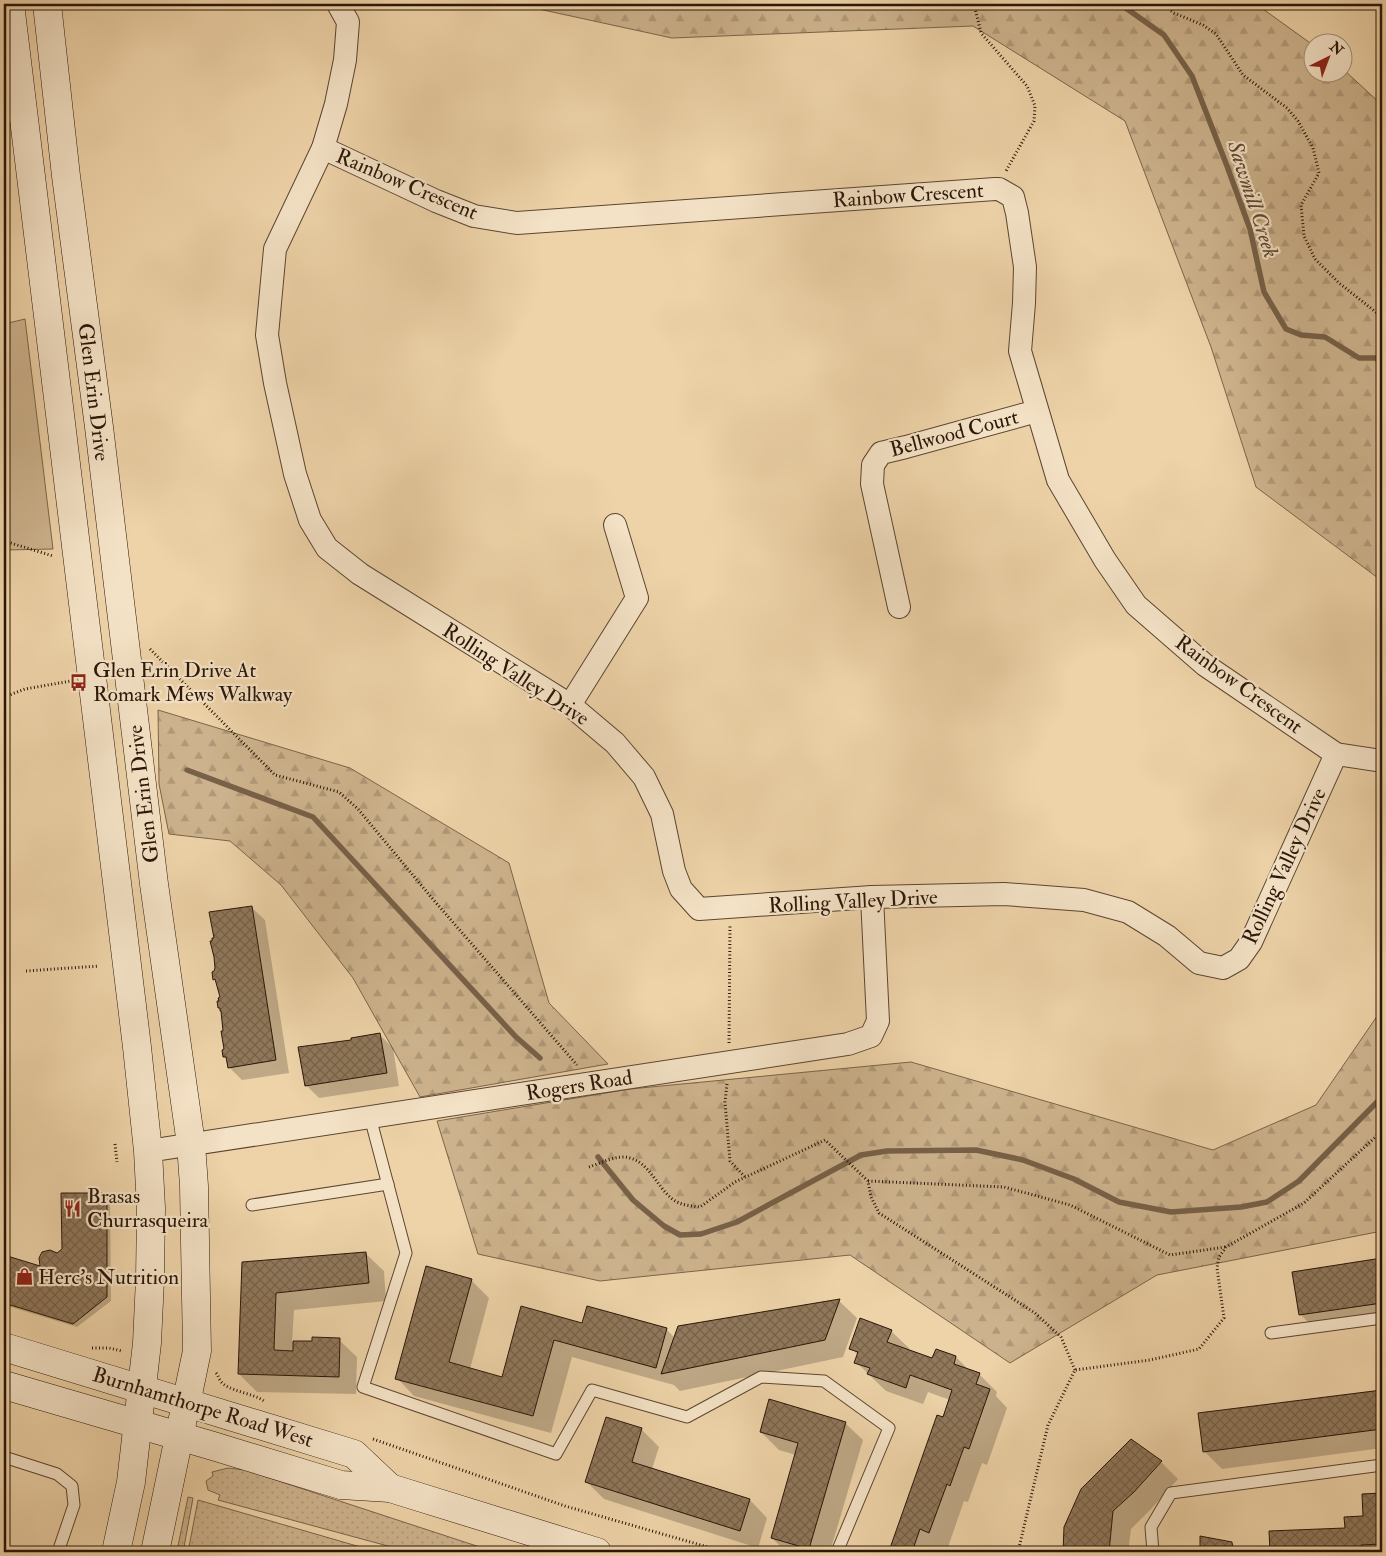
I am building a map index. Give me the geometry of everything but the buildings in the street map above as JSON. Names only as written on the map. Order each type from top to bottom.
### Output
[{"type":"street","name":"Glen Erin Drive","points":[[10,4],[137,1047],[148,1151],[151,1208],[147,1343],[131,1482],[116,1552]]},
{"type":"street","name":"Glen Erin Drive","points":[[47,4],[66,176],[99,427],[154,884],[191,1144],[194,1186],[197,1351],[155,1552]]},
{"type":"street","name":"Rolling Valley Drive","points":[[338,4],[348,22],[345,60],[336,104],[323,148],[274,249],[267,335],[295,474],[310,520],[327,548],[360,574],[570,705],[615,743],[644,777],[662,814],[674,870],[681,889],[699,909],[872,897],[1004,894],[1084,900],[1128,912],[1167,936],[1199,962],[1223,968],[1239,959],[1251,942],[1336,754]]},
{"type":"street","name":"Rainbow Crescent","points":[[323,148],[436,201],[474,216],[517,223],[1000,189],[1013,197],[1017,213],[1025,267],[1020,351],[1036,411],[1058,480],[1105,560],[1136,605],[1205,665],[1336,754],[1382,761]]},
{"type":"street","name":"Bellwood Court","points":[[899,607],[872,484],[873,465],[881,453],[1036,411]]},
{"type":"street","points":[[570,705],[637,598],[616,525]]},
{"type":"street","name":"Rogers Road","points":[[148,1151],[848,1044],[871,1036],[878,1021],[872,897]]},
{"type":"street","name":"Burnhamthorpe Road West","points":[[4,1347],[354,1454],[390,1488]]},
{"type":"street","name":"Burnhamthorpe Road West","points":[[4,1385],[341,1486],[390,1488],[597,1552]]},
{"type":"lane","points":[[370,1116],[406,1253],[363,1387],[556,1454],[592,1390],[687,1417],[761,1377],[824,1381],[889,1428],[838,1552]]},
{"type":"lane","points":[[252,1205],[388,1184]]},
{"type":"lane","points":[[1271,1333],[1382,1318]]},
{"type":"lane","points":[[4,1457],[57,1474],[72,1486],[74,1505],[58,1552]]},
{"type":"lane","points":[[1153,1552],[1151,1527],[1171,1492],[1382,1464]]},
{"type":"path","points":[[1163,4],[1174,13],[1203,25],[1216,34],[1243,75],[1287,108],[1298,121],[1313,148],[1319,173],[1301,205],[1304,236],[1315,258],[1339,283],[1382,317]]},
{"type":"path","points":[[974,5],[981,34],[1027,86],[1035,106],[1034,121],[995,189]]},
{"type":"path","points":[[4,541],[56,557]]},
{"type":"path","points":[[147,646],[275,775],[339,792],[358,809],[431,897],[592,1083]]},
{"type":"path","points":[[4,697],[25,689],[71,681]]},
{"type":"path","points":[[26,971],[99,966]]},
{"type":"path","points":[[868,1181],[1004,1186],[1070,1206],[1170,1255],[1226,1247],[1304,1203],[1382,1131]]},
{"type":"path","points":[[589,1167],[615,1158],[629,1157],[642,1164],[672,1198],[685,1205],[700,1207],[735,1182],[825,1140],[868,1181],[871,1197],[879,1213],[1036,1312],[1061,1337],[1075,1370],[1048,1425],[1018,1552]]},
{"type":"path","points":[[115,1144],[117,1162]]},
{"type":"path","points":[[1075,1370],[1150,1360],[1198,1349],[1224,1318],[1217,1268],[1219,1256],[1226,1247]]},
{"type":"path","points":[[218,1373],[220,1381],[227,1386],[255,1395],[269,1404]]},
{"type":"path","points":[[371,1438],[565,1506],[725,1552]]},
{"type":"green space","points":[[532,4],[1256,4],[1304,39],[1304,82],[1354,82],[1354,79],[1382,105],[1382,581],[1256,487],[1211,347],[1125,121],[973,26],[672,38],[534,8]]},
{"type":"green space","points":[[25,319],[53,549],[4,550],[4,324]]},
{"type":"green space","points":[[158,710],[350,768],[509,863],[549,1003],[608,1064],[420,1097],[353,978],[281,885],[230,841],[169,834],[159,784]]},
{"type":"green space","points":[[1382,1009],[1382,1231],[1157,1275],[1010,1363],[850,1255],[600,1281],[478,1254],[437,1121],[630,1089],[911,1062],[1213,1150],[1316,1105]]},
{"type":"green space","points":[[228,1468],[245,1470],[495,1552],[410,1552],[218,1500],[220,1495],[208,1490],[206,1481],[213,1476],[212,1472]]},
{"type":"green space","points":[[188,1497],[193,1498],[184,1547],[178,1546]]},
{"type":"green space","points":[[198,1500],[357,1546],[380,1552],[188,1552]]},
{"type":"waterway","name":"Sawmill Creek","points":[[1120,4],[1164,35],[1192,76],[1250,229],[1264,292],[1286,329],[1301,335],[1325,337],[1359,358],[1376,358],[1382,364]]},
{"type":"waterway","points":[[187,770],[313,817],[516,1037],[540,1058]]},
{"type":"waterway","points":[[598,1157],[633,1200],[664,1226],[680,1235],[701,1234],[737,1222],[861,1155],[887,1151],[976,1150],[1023,1160],[1074,1179],[1119,1202],[1171,1212],[1241,1207],[1267,1202],[1299,1181],[1382,1097]]},
{"type":"place","name":"Glen Erin Drive At Romark Mews Walkway","points":[[79,682]]},
{"type":"place","name":"Brasas Churrasqueira","points":[[73,1208]]},
{"type":"place","name":"Herc's Nutrition","points":[[24,1277]]}]
